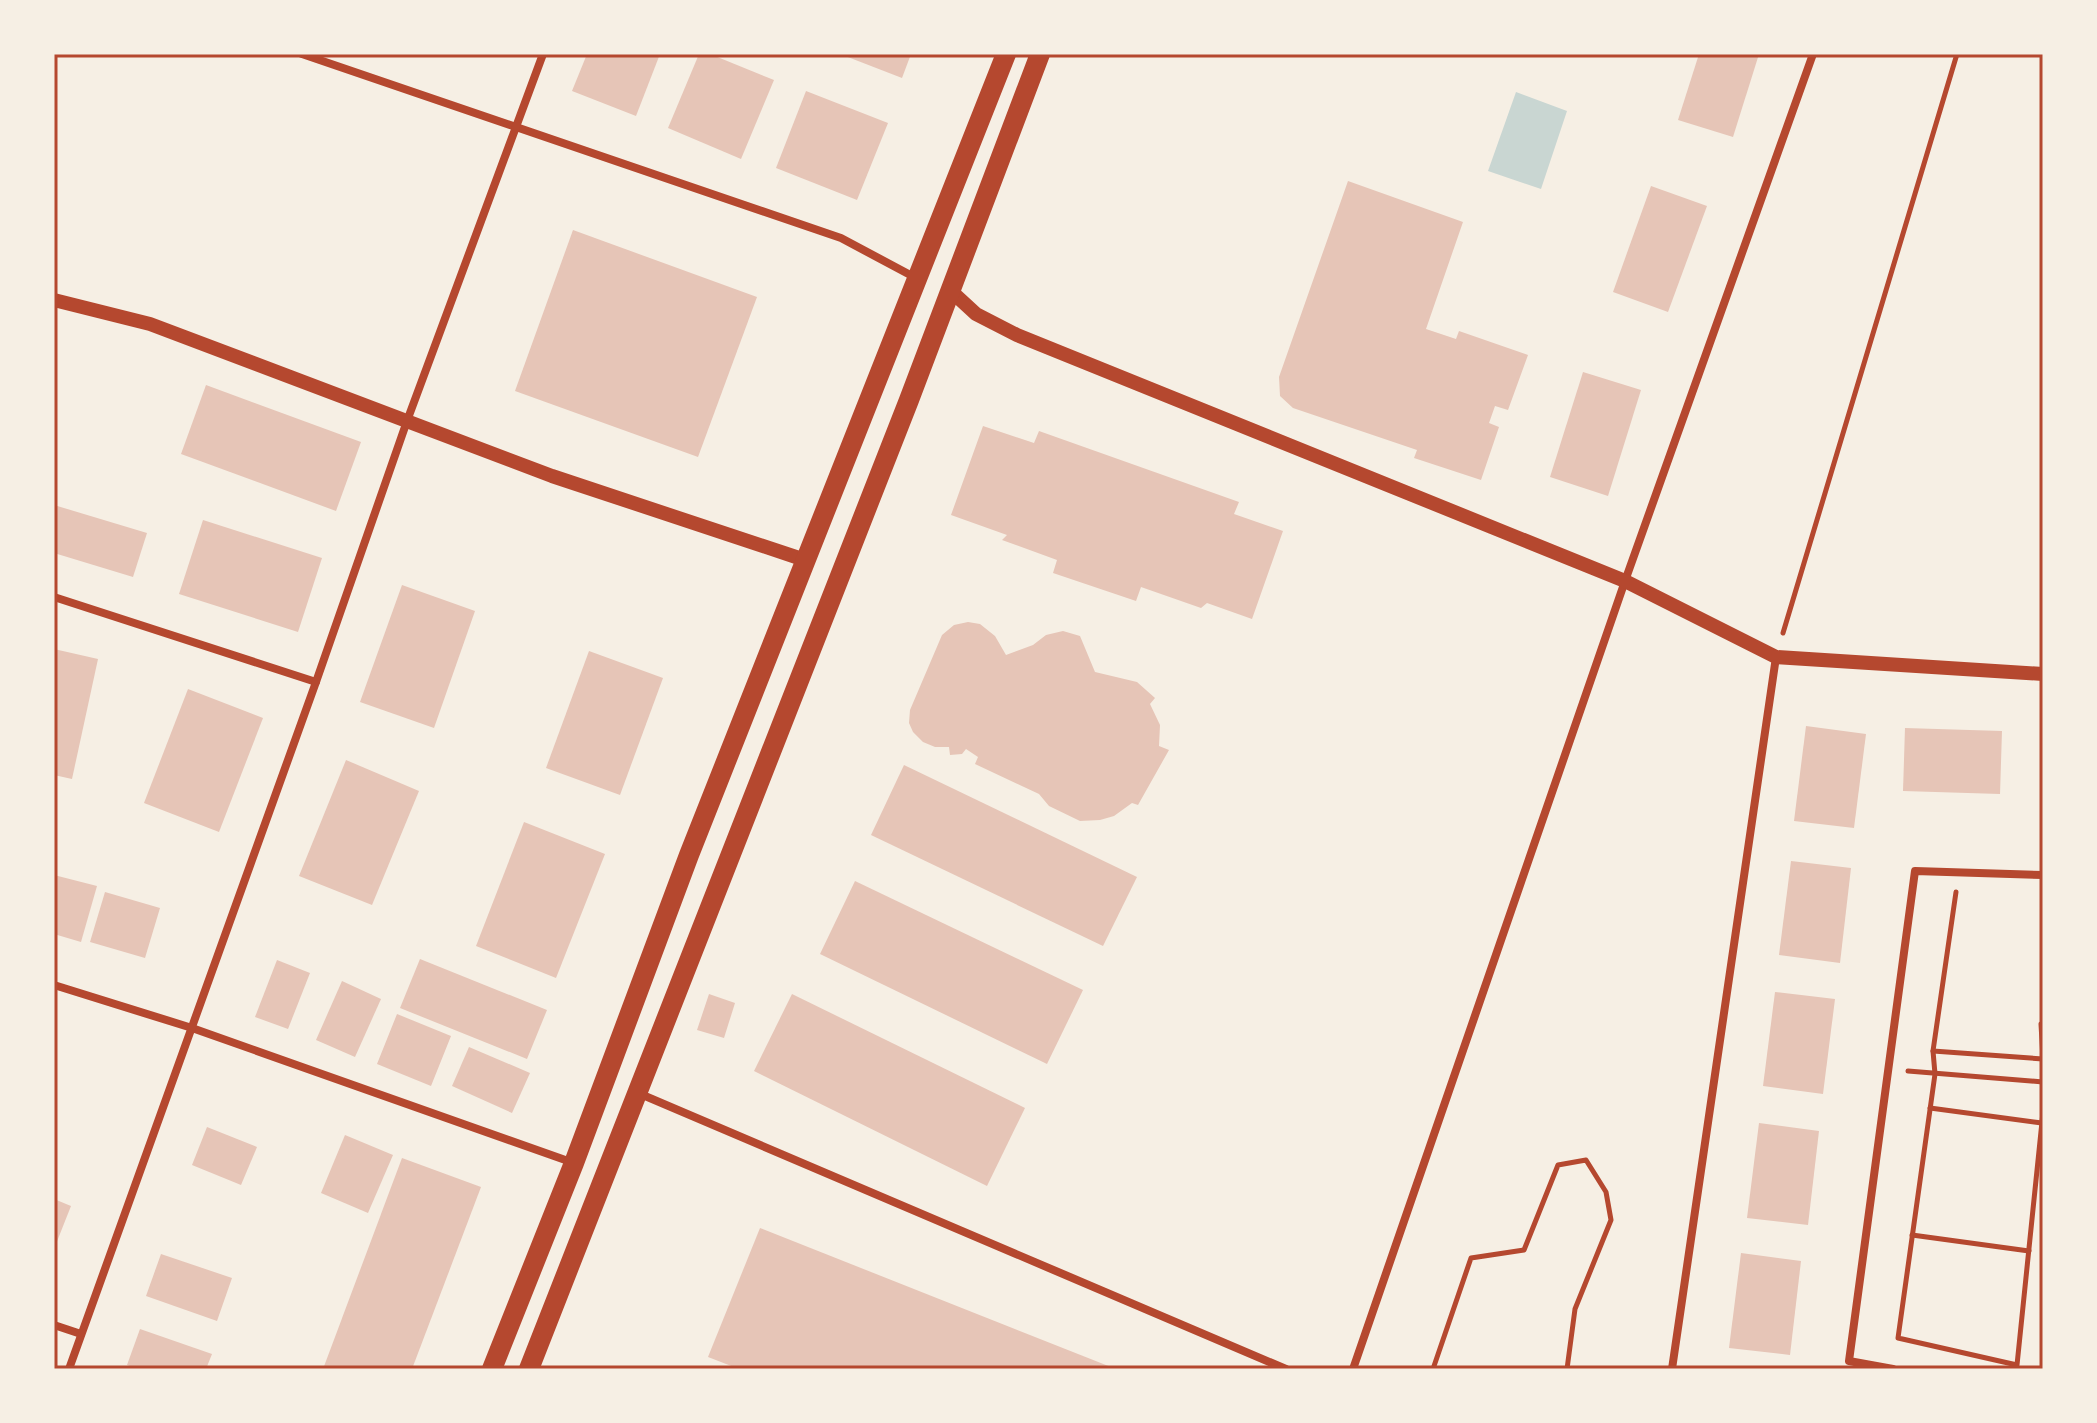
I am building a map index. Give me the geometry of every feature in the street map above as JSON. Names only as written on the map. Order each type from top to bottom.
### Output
[{"type":"main road","points":[[492,1369],[574,1163],[689,855],[1006,54]]},
{"type":"main road","points":[[529,1369],[951,291],[1040,54]]},
{"type":"main road","points":[[917,278],[951,291]]},
{"type":"main road","points":[[605,1078],[638,1092]]},
{"type":"street","points":[[302,54],[841,238],[917,278]]},
{"type":"street","points":[[69,1369],[407,421],[543,54]]},
{"type":"street","points":[[1353,1369],[1625,581],[1813,54]]},
{"type":"street","points":[[951,291],[976,314],[1017,335],[1625,581],[1776,657],[2043,674]]},
{"type":"street","points":[[54,300],[150,324],[552,476],[805,560]]},
{"type":"street","points":[[54,597],[316,682]]},
{"type":"street","points":[[1672,1369],[1776,657]]},
{"type":"street","points":[[1893,1369],[1849,1361],[1915,871],[2043,875]]},
{"type":"street","points":[[54,985],[192,1028],[574,1163]]},
{"type":"street","points":[[638,1092],[1286,1369]]},
{"type":"street","points":[[54,1325],[81,1334]]},
{"type":"path","points":[[1776,657],[1957,54]]},
{"type":"path","points":[[1959,872],[1933,1051],[1935,1074],[1898,1338],[2017,1365],[2043,1112]]},
{"type":"path","points":[[1933,1051],[2043,1060],[2041,1024]]},
{"type":"path","points":[[1935,1074],[2043,1082]]},
{"type":"path","points":[[1930,1108],[2042,1123]]},
{"type":"path","points":[[1433,1369],[1471,1258],[1524,1250],[1558,1165],[1586,1160],[1606,1192],[1611,1220],[1575,1309],[1567,1369]]},
{"type":"path","points":[[2035,1188],[2043,1189]]},
{"type":"path","points":[[1912,1235],[2029,1251]]},
{"type":"shaded area","points":[[1516,92],[1567,111],[1541,189],[1488,171]]},
{"type":"building","points":[[587,54],[660,54],[636,116],[572,91]]},
{"type":"building","points":[[699,54],[710,54],[774,80],[741,159],[668,128]]},
{"type":"building","points":[[840,54],[911,54],[902,78]]},
{"type":"building","points":[[1699,54],[1759,54],[1733,137],[1678,120]]},
{"type":"building","points":[[806,91],[888,123],[857,200],[776,168]]},
{"type":"building","points":[[1348,181],[1463,222],[1426,329],[1456,339],[1459,331],[1528,355],[1508,410],[1495,406],[1489,423],[1499,427],[1481,480],[1414,458],[1417,450],[1293,408],[1280,396],[1279,377]]},
{"type":"building","points":[[1651,186],[1707,206],[1668,312],[1613,292]]},
{"type":"building","points":[[573,230],[757,297],[698,457],[515,391]]},
{"type":"building","points":[[1583,372],[1641,390],[1608,496],[1550,477]]},
{"type":"building","points":[[206,385],[361,442],[336,511],[181,454]]},
{"type":"building","points":[[983,426],[1034,443],[1039,431],[1239,502],[1234,514],[1283,531],[1252,619],[1207,603],[1201,608],[1141,587],[1136,601],[1053,573],[1057,560],[1002,540],[1007,535],[951,515]]},
{"type":"building","points":[[54,505],[147,533],[133,577],[54,553]]},
{"type":"building","points":[[203,520],[322,558],[298,632],[179,594]]},
{"type":"building","points":[[402,585],[475,611],[434,728],[360,702]]},
{"type":"building","points":[[968,622],[980,624],[995,636],[1006,655],[1033,645],[1046,635],[1063,631],[1080,636],[1095,672],[1137,682],[1155,698],[1150,704],[1160,725],[1159,746],[1169,750],[1138,805],[1132,803],[1114,816],[1100,820],[1080,821],[1049,806],[1039,794],[975,764],[978,757],[966,749],[962,754],[950,755],[949,747],[935,747],[923,742],[913,732],[909,723],[910,710],[942,635],[954,625]]},
{"type":"building","points":[[54,649],[98,659],[72,779],[54,775]]},
{"type":"building","points":[[589,651],[663,678],[620,795],[546,768]]},
{"type":"building","points":[[188,689],[263,718],[219,832],[144,803]]},
{"type":"building","points":[[1806,726],[1866,734],[1854,828],[1794,821]]},
{"type":"building","points":[[1905,728],[2002,731],[2000,794],[1903,791]]},
{"type":"building","points":[[346,760],[419,791],[372,905],[299,876]]},
{"type":"building","points":[[904,765],[1137,877],[1103,946],[871,835]]},
{"type":"building","points":[[524,822],[605,854],[556,978],[476,946]]},
{"type":"building","points":[[1791,861],[1851,868],[1840,963],[1779,955]]},
{"type":"building","points":[[54,875],[97,886],[81,942],[54,934]]},
{"type":"building","points":[[855,881],[1083,990],[1047,1064],[820,954]]},
{"type":"building","points":[[105,892],[160,908],[145,958],[90,942]]},
{"type":"building","points":[[420,959],[547,1010],[527,1059],[400,1008]]},
{"type":"building","points":[[277,960],[310,973],[288,1029],[255,1017]]},
{"type":"building","points":[[342,981],[381,999],[355,1057],[316,1040]]},
{"type":"building","points":[[1775,992],[1835,999],[1823,1094],[1763,1086]]},
{"type":"building","points":[[709,994],[735,1003],[724,1038],[697,1030]]},
{"type":"building","points":[[792,994],[1025,1108],[987,1186],[754,1071]]},
{"type":"building","points":[[397,1014],[451,1036],[431,1086],[377,1064]]},
{"type":"building","points":[[469,1047],[530,1073],[512,1113],[452,1086]]},
{"type":"building","points":[[1759,1123],[1819,1131],[1808,1225],[1747,1218]]},
{"type":"building","points":[[207,1127],[257,1147],[241,1185],[192,1165]]},
{"type":"building","points":[[345,1135],[393,1155],[368,1213],[321,1193]]},
{"type":"building","points":[[402,1158],[481,1187],[412,1369],[323,1369]]},
{"type":"building","points":[[54,1199],[71,1206],[54,1249]]},
{"type":"building","points":[[760,1228],[1116,1369],[739,1369],[708,1357]]},
{"type":"building","points":[[1741,1253],[1801,1261],[1790,1355],[1729,1348]]},
{"type":"building","points":[[161,1254],[232,1278],[217,1321],[146,1296]]},
{"type":"building","points":[[140,1329],[212,1354],[206,1369],[138,1369],[127,1365]]}]
